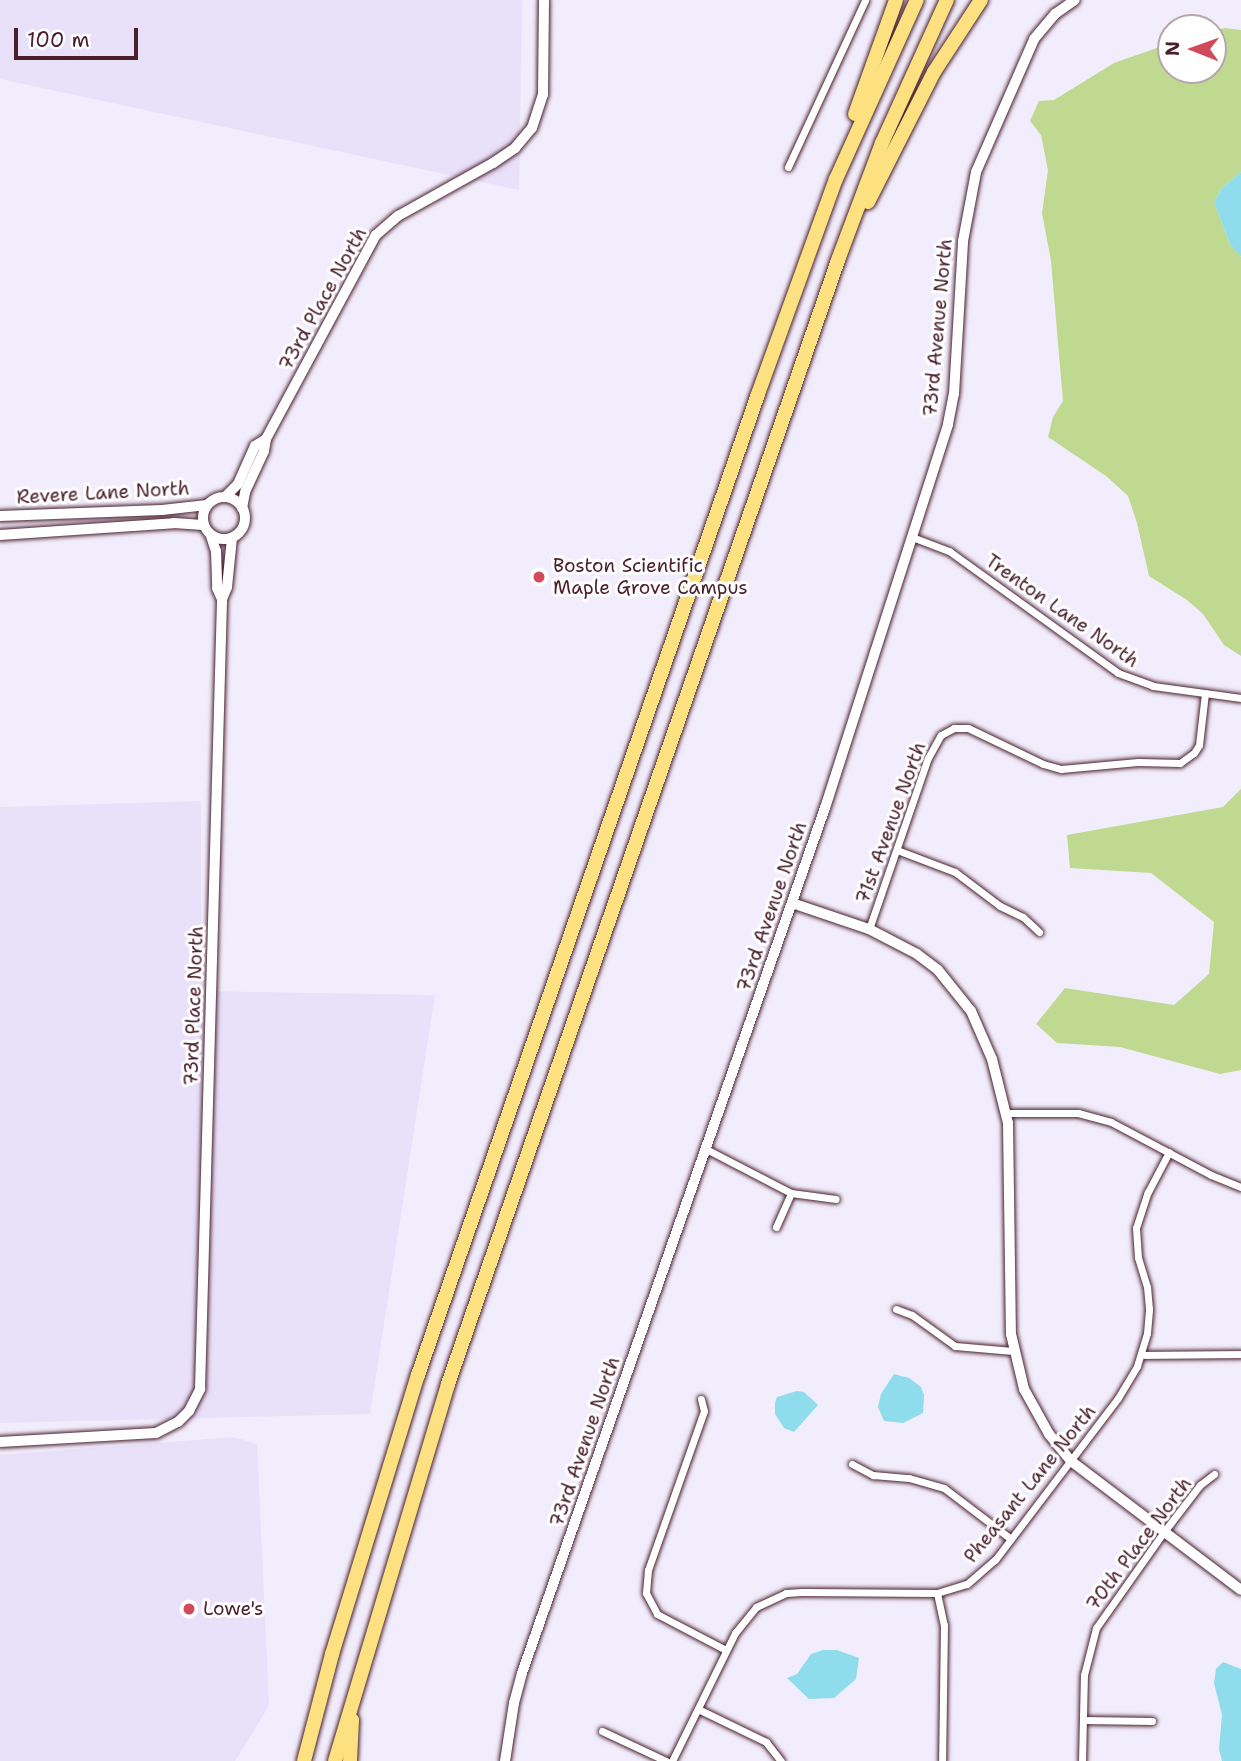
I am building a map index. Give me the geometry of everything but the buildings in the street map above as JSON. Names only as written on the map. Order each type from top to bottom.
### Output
[{"type":"highway","points":[[295,1761],[332,1654],[418,1375],[896,0]]},
{"type":"highway","points":[[816,229],[858,126],[917,0]]},
{"type":"highway","points":[[334,1761],[448,1384],[823,303],[882,143],[947,0]]},
{"type":"highway","points":[[823,303],[895,145],[951,41],[981,0]]},
{"type":"highway","points":[[304,1761],[332,1654]]},
{"type":"highway","points":[[350,1761],[352,1702]]},
{"type":"street","name":"73rd Place North","points":[[242,508],[245,492],[264,451],[266,439],[376,235],[398,216],[504,156],[531,128],[543,95],[544,0]]},
{"type":"street","points":[[788,167],[865,0]]},
{"type":"street","name":"73rd Avenue North","points":[[505,1761],[514,1703],[522,1673],[792,903],[952,408],[963,241],[968,205],[989,137],[1025,55],[1044,25],[1075,0]]},
{"type":"street","name":"73rd Place North","points":[[225,497],[238,484],[256,446],[266,439]]},
{"type":"street","points":[[225,497],[242,508],[244,522],[232,538],[225,540],[212,536],[203,525],[207,505],[225,497]]},
{"type":"street","name":"Revere Lane North","points":[[0,516],[162,510],[207,505]]},
{"type":"street","name":"Revere Lane North","points":[[0,535],[174,523],[203,525]]},
{"type":"street","name":"73rd Place North","points":[[212,536],[216,551],[217,588],[222,599]]},
{"type":"street","name":"Trenton Lane North","points":[[912,537],[949,551],[1118,673],[1153,686],[1241,698]]},
{"type":"street","name":"73rd Place North","points":[[0,1442],[156,1433],[178,1422],[189,1410],[200,1389],[222,599],[227,587],[228,556],[232,538]]},
{"type":"street","name":"71st Avenue North","points":[[869,929],[928,758],[937,741],[948,731],[968,728],[1042,764],[1061,769],[1138,762],[1180,763],[1194,753],[1199,745],[1205,693]]},
{"type":"street","points":[[897,850],[956,872],[1000,906],[1023,917],[1038,932]]},
{"type":"street","points":[[792,903],[869,929],[917,954],[955,990],[983,1035],[1006,1112],[1011,1161],[1010,1306],[1013,1351],[1024,1389],[1036,1414],[1071,1461],[1241,1590]]},
{"type":"street","points":[[1006,1112],[1059,1112],[1096,1117],[1121,1126],[1241,1187]]},
{"type":"street","points":[[706,1149],[790,1193],[836,1199]]},
{"type":"street","name":"Pheasant Lane North","points":[[672,1761],[726,1650],[744,1619],[756,1607],[786,1593],[937,1593],[967,1584],[983,1573],[1011,1539],[1125,1389],[1141,1355],[1149,1309],[1147,1287],[1138,1257],[1136,1228],[1147,1192],[1169,1152]]},
{"type":"street","points":[[776,1227],[790,1193]]},
{"type":"street","points":[[896,1310],[912,1315],[955,1346],[1013,1351]]},
{"type":"street","points":[[1141,1355],[1241,1354]]},
{"type":"street","points":[[701,1399],[704,1411],[648,1570],[646,1593],[657,1614],[726,1650]]},
{"type":"street","points":[[852,1464],[873,1475],[909,1478],[944,1488],[1011,1539]]},
{"type":"street","name":"70th Place North","points":[[1082,1761],[1085,1665],[1096,1628],[1163,1533],[1200,1485],[1214,1474]]},
{"type":"street","points":[[937,1593],[944,1625],[942,1761]]},
{"type":"street","points":[[698,1709],[766,1742],[781,1761]]},
{"type":"street","points":[[1083,1720],[1152,1721]]},
{"type":"street","points":[[602,1731],[666,1761]]},
{"type":"shaded area","points":[[0,0],[522,0],[519,190],[0,79]]},
{"type":"shaded area","points":[[201,801],[201,991],[435,995],[370,1414],[0,1423],[0,807]]},
{"type":"shaded area","points":[[234,1437],[257,1444],[269,1706],[235,1761],[0,1761],[0,1455]]},
{"type":"green space","points":[[1227,28],[1241,30],[1241,172],[1222,188],[1214,202],[1230,244],[1241,257],[1241,656],[1224,645],[1203,614],[1187,600],[1149,576],[1128,496],[1106,476],[1048,437],[1053,417],[1063,401],[1051,261],[1042,213],[1048,170],[1041,135],[1030,121],[1039,101],[1054,100],[1114,63],[1157,48],[1157,84],[1227,84]]},
{"type":"green space","points":[[1241,789],[1241,1070],[1220,1074],[1120,1047],[1057,1043],[1036,1024],[1065,988],[1174,1005],[1209,974],[1214,922],[1151,873],[1070,868],[1067,835],[1223,807]]},
{"type":"water","points":[[1241,172],[1241,257],[1230,244],[1214,202],[1222,188]]},
{"type":"water","points":[[894,1374],[909,1378],[921,1387],[924,1395],[923,1413],[903,1423],[884,1421],[878,1407],[881,1394]]},
{"type":"water","points":[[797,1391],[804,1392],[818,1405],[794,1432],[784,1428],[775,1414],[775,1403],[777,1397]]},
{"type":"water","points":[[823,1650],[837,1650],[859,1658],[856,1679],[834,1698],[809,1699],[787,1678],[797,1674],[811,1654]]},
{"type":"water","points":[[1223,1662],[1241,1669],[1241,1761],[1222,1761],[1219,1749],[1222,1715],[1214,1683],[1216,1669]]},
{"type":"place","name":"Boston Scientific Maple Grove Campus","points":[[539,577]]},
{"type":"place","name":"Lowe's","points":[[189,1609]]}]
